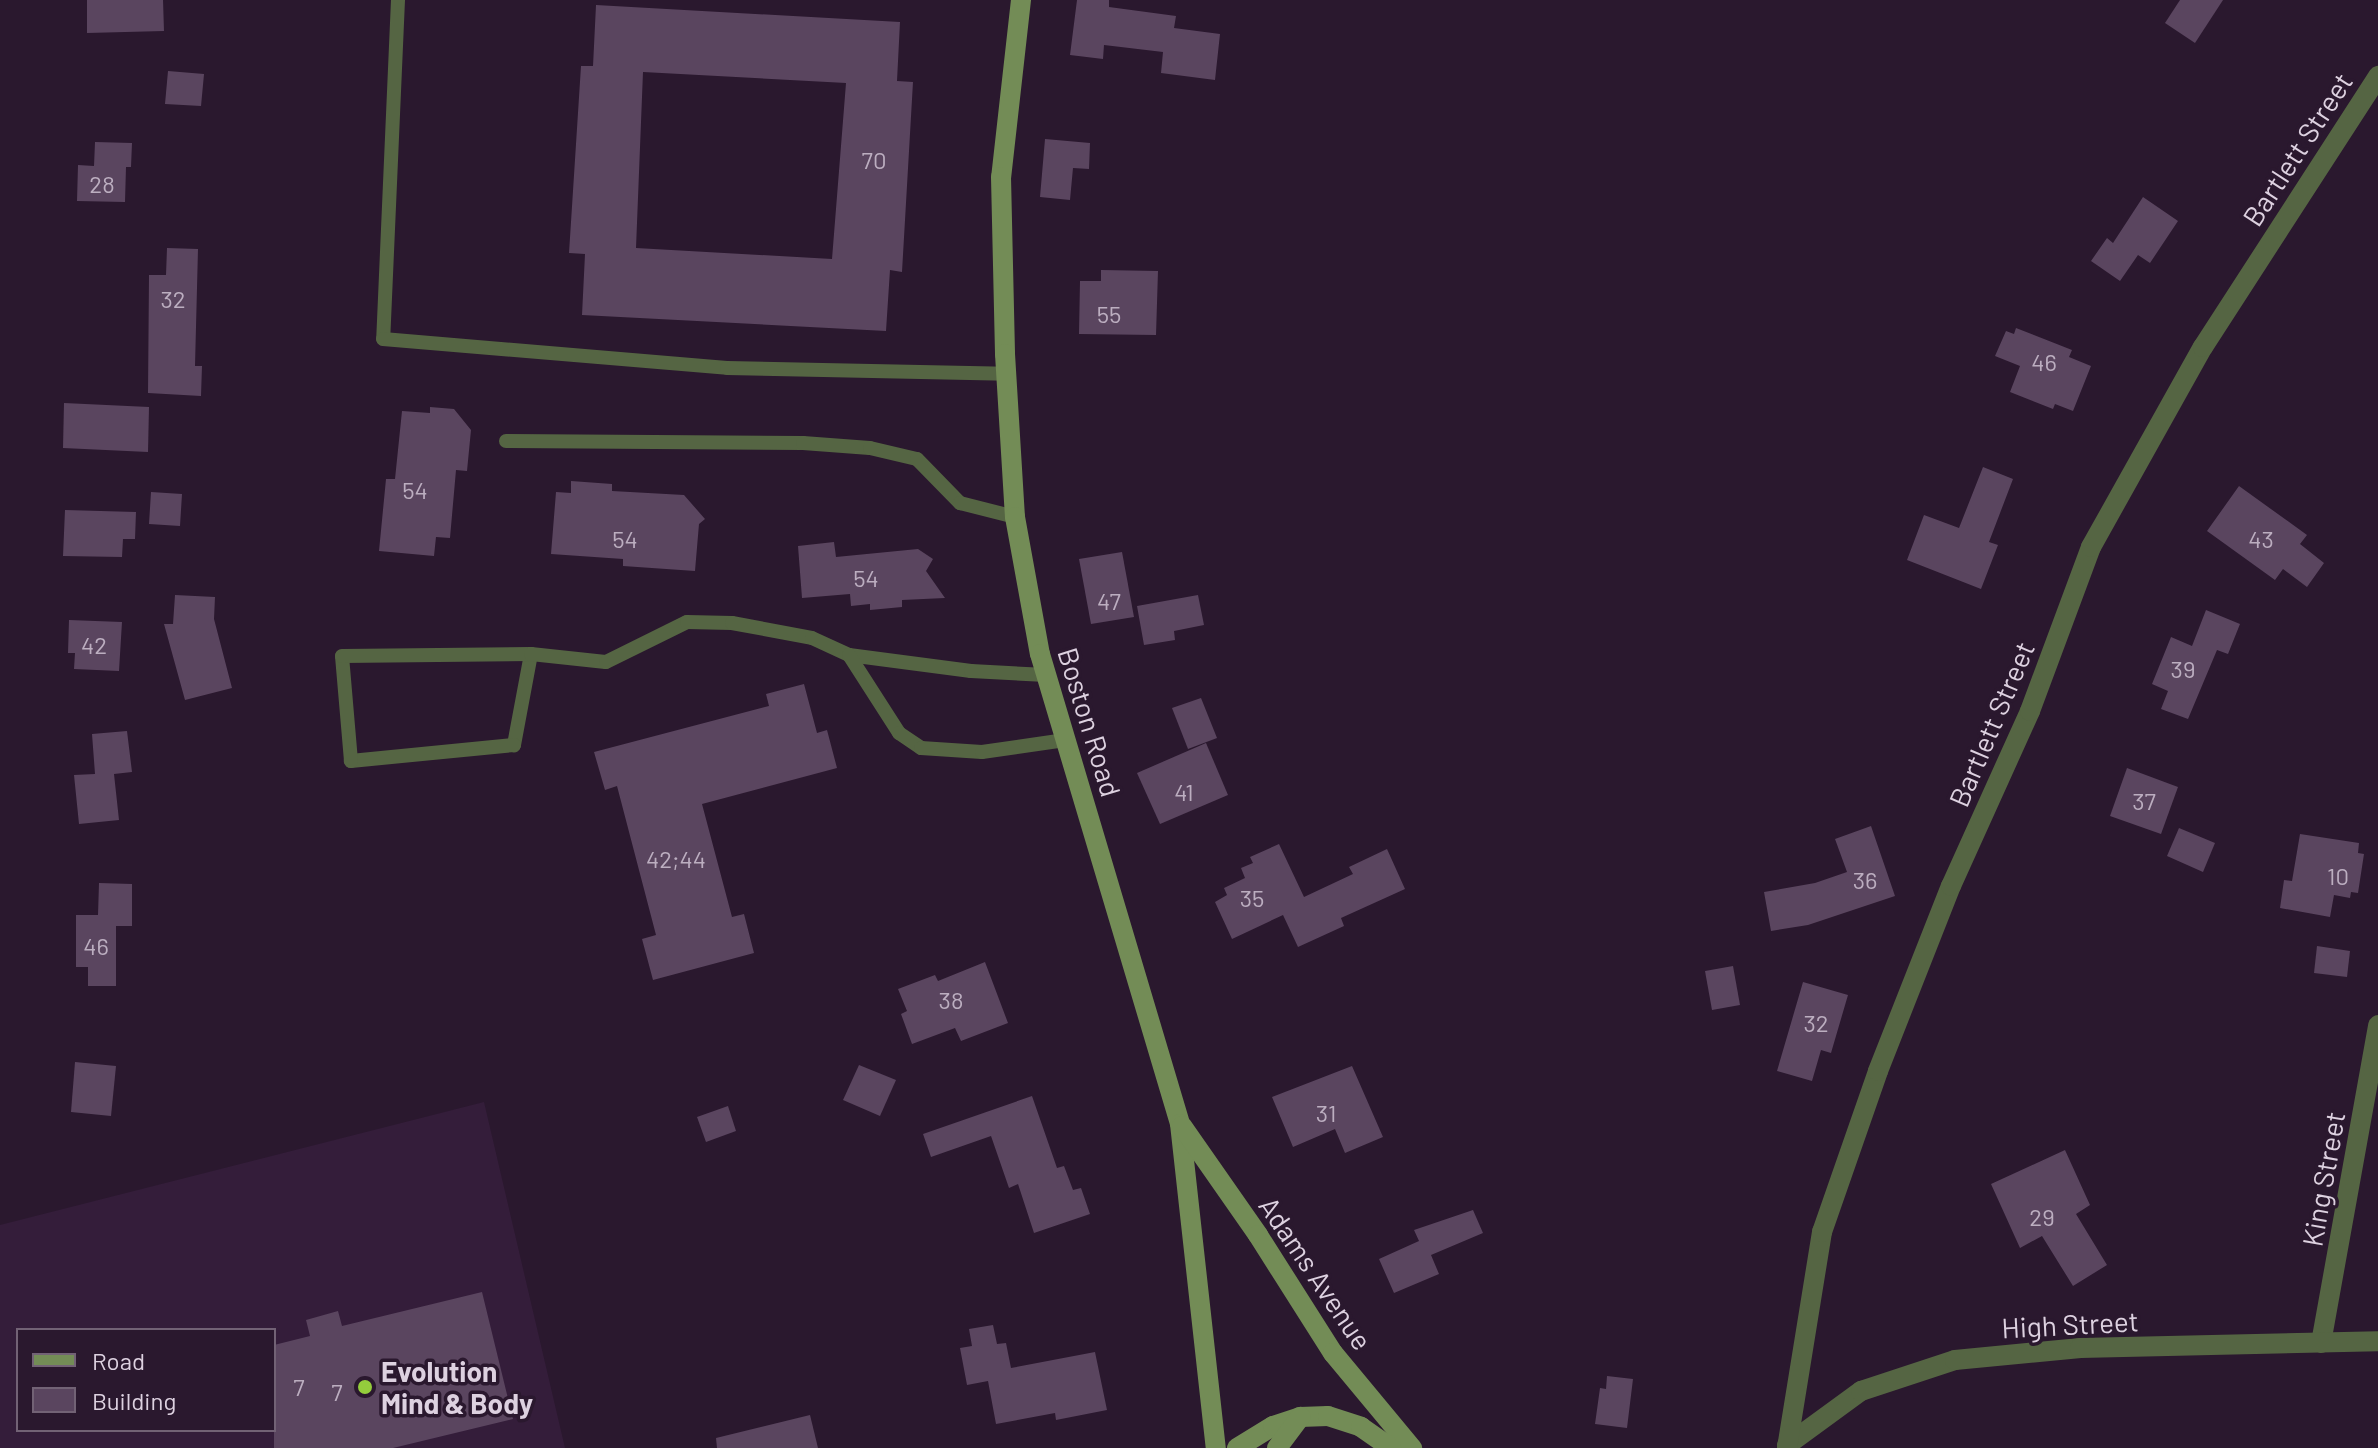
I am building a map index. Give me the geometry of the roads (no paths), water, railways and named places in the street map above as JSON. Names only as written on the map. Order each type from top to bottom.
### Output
[{"type":"main road","name":"Boston Road","points":[[1021,0],[1001,177],[1006,374],[1015,517],[1046,675],[1180,1124],[1216,1448]]},
{"type":"main road","name":"Adams Avenue","points":[[1180,1124],[1258,1235],[1333,1353],[1412,1448]]},
{"type":"main road","points":[[1237,1448],[1273,1426],[1300,1417],[1328,1416],[1361,1427],[1391,1448]]},
{"type":"main road","points":[[1277,1448],[1300,1417]]},
{"type":"street","name":"Bartlett Street","points":[[1787,1446],[1822,1232],[1923,957],[2030,711],[2091,547],[2203,347],[2378,76]]},
{"type":"street","name":"King Street","points":[[2321,1343],[2378,1025]]},
{"type":"street","name":"High Street","points":[[1787,1446],[1861,1391],[1955,1360],[2080,1348],[2378,1341]]},
{"type":"lane","points":[[398,0],[383,339],[727,368],[1006,374]]},
{"type":"lane","points":[[506,441],[803,443],[870,448],[917,459],[960,503],[1015,517]]},
{"type":"lane","points":[[531,654],[514,745],[351,761],[342,656],[531,654],[606,662],[687,622],[778,628],[812,638],[849,655],[971,671],[1046,675]]},
{"type":"lane","points":[[849,655],[899,733],[921,748],[982,752],[1065,740]]},
{"type":"place","name":"Evolution Mind & Body","points":[[365,1387]]}]
